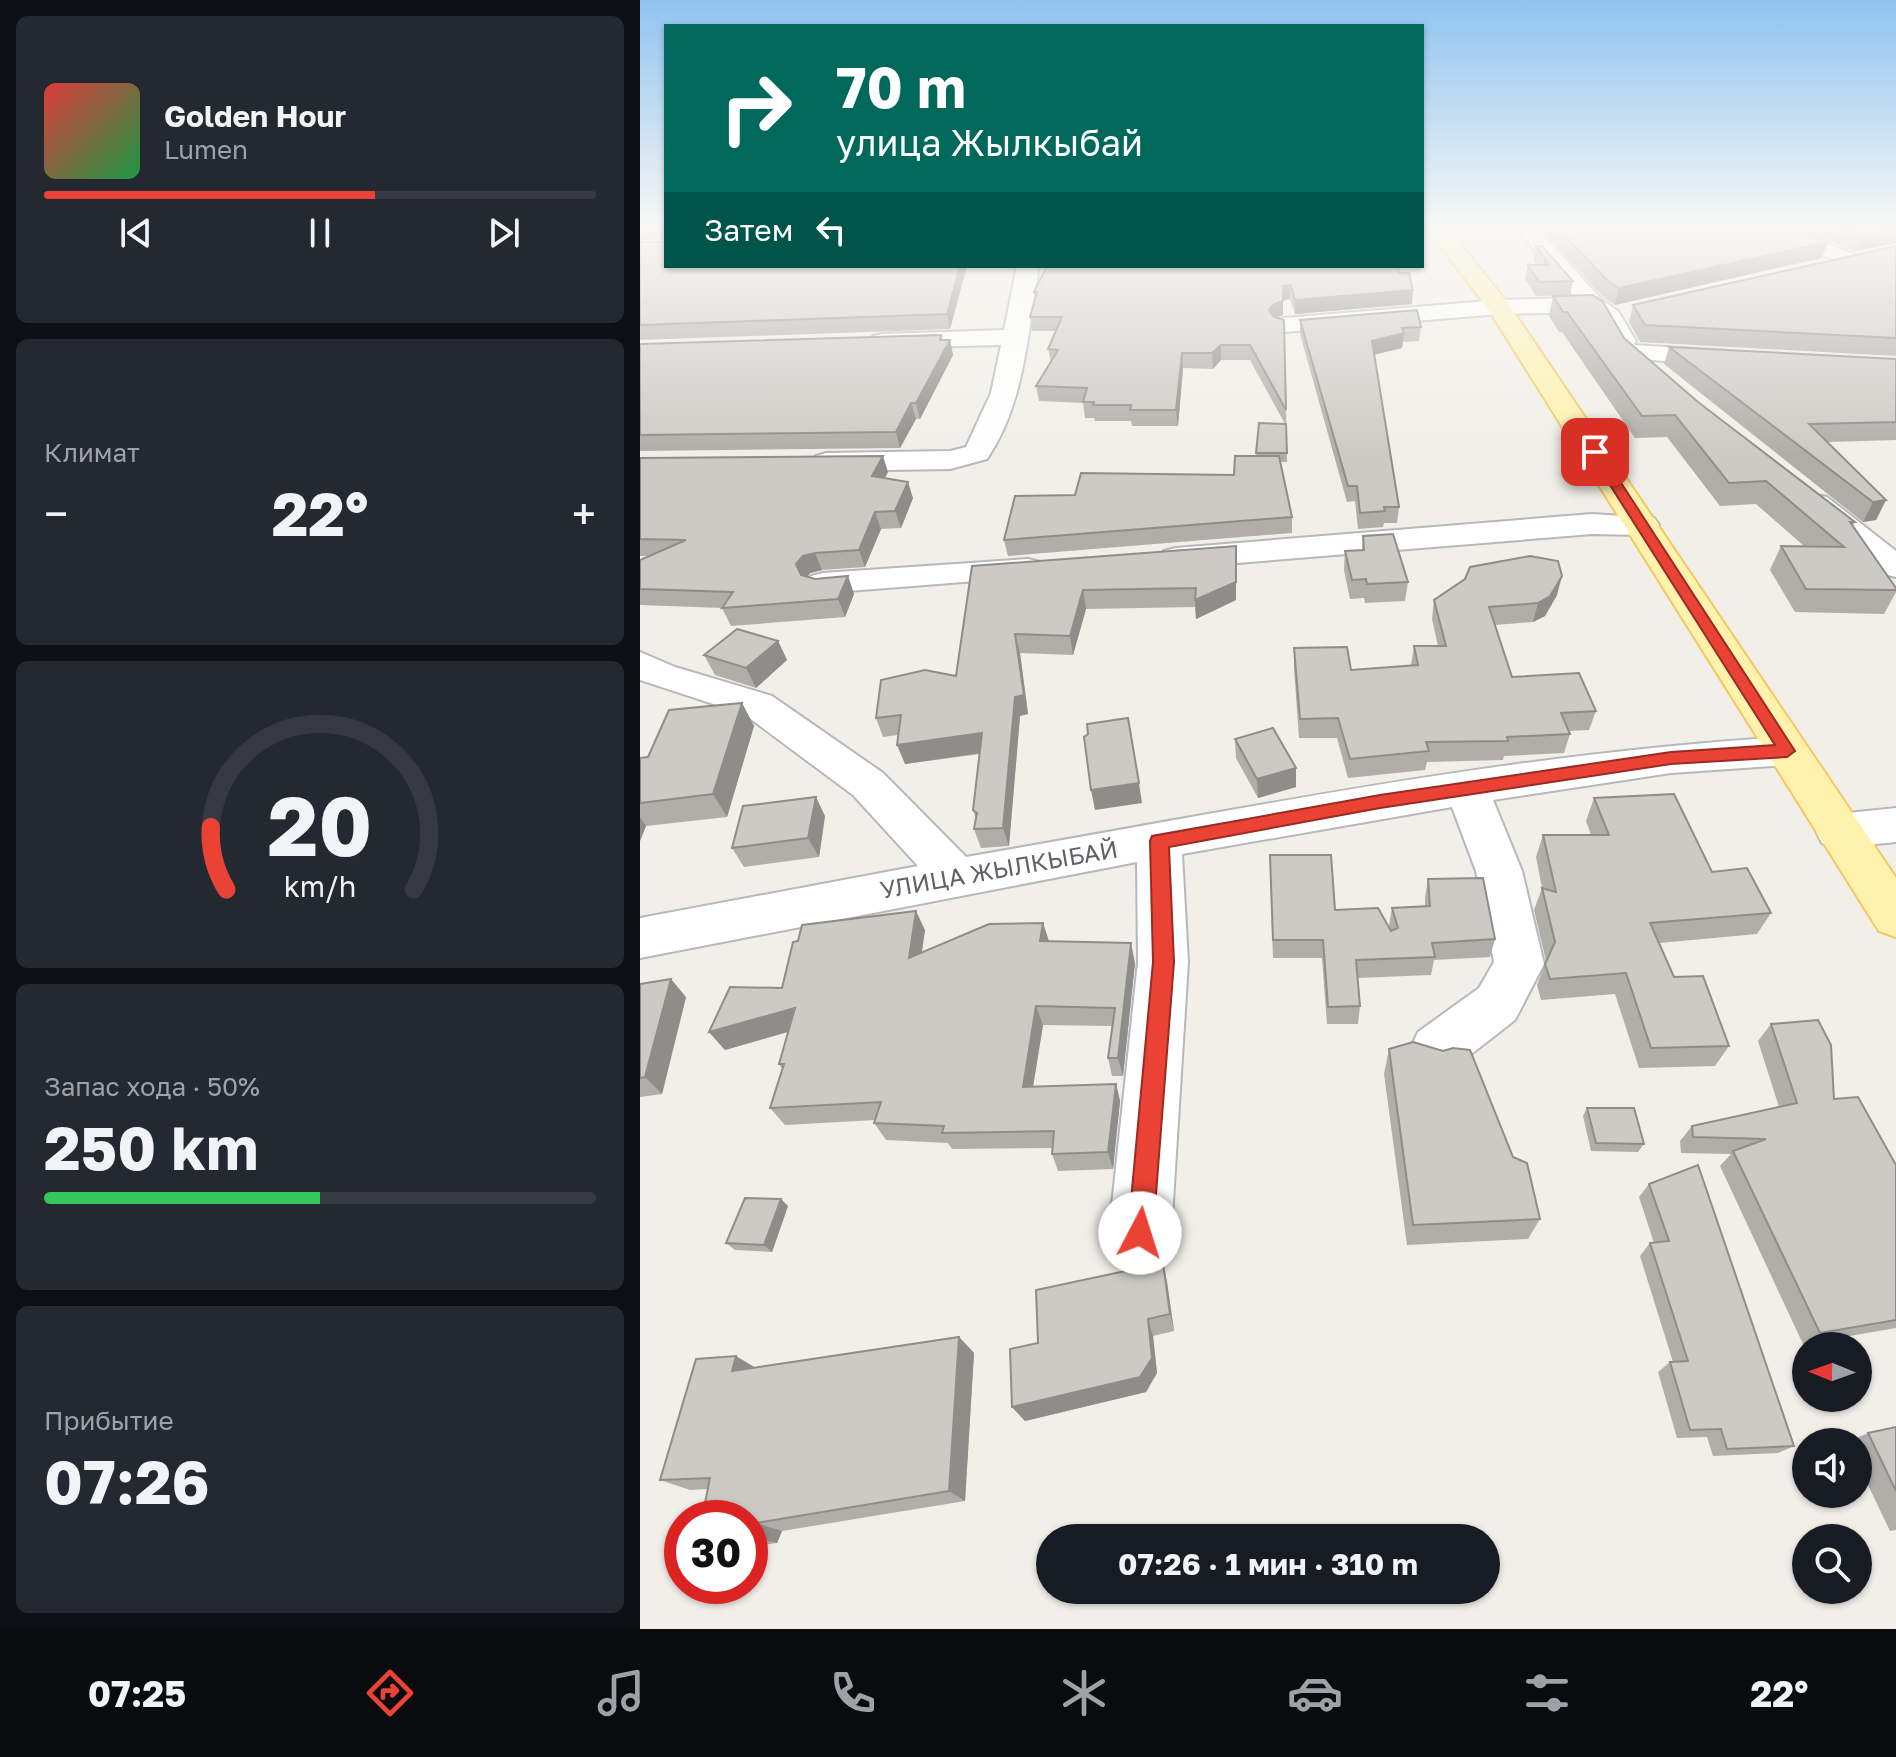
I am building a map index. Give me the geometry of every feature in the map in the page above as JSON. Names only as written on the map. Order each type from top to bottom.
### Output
[{"type":"main road","points":[[1495,302],[1896,917]]},
{"type":"street","points":[[805,462],[950,460],[977,453],[988,435],[1004,393],[1020,302]]},
{"type":"street","points":[[1601,302],[1610,311],[1630,352],[1664,368],[1759,361]]},
{"type":"street","points":[[1284,325],[1499,307],[1610,311]]},
{"type":"street","points":[[853,342],[1012,337]]},
{"type":"street","points":[[1800,491],[1896,567]]},
{"type":"street","points":[[1150,559],[1592,524],[1643,525]]},
{"type":"street","points":[[823,583],[1055,567]]},
{"type":"street","points":[[640,664],[661,676],[758,705],[868,784],[956,877]]},
{"type":"street","name":"УЛИЦА ЖЫЛКЫБАЙ","points":[[640,938],[956,877],[1466,788],[1671,758],[1787,751]]},
{"type":"street","points":[[1437,1049],[1497,1004],[1519,964],[1499,871],[1466,788]]},
{"type":"street","points":[[1838,831],[1896,825]]},
{"type":"street","points":[[1140,1233],[1163,962],[1159,841]]},
{"type":"building","points":[[640,302],[950,302],[947,314],[640,325]]},
{"type":"building","points":[[1034,302],[1280,302],[1269,310],[1274,317],[1284,320],[1286,410],[1250,345],[1221,345],[1212,353],[1182,353],[1176,410],[1130,410],[1131,405],[1093,405],[1094,402],[1083,402],[1087,388],[1036,386],[1058,350],[1048,349],[1062,317],[1030,317]]},
{"type":"building","points":[[1557,302],[1603,302],[1624,338],[1698,402],[1855,522],[1850,522],[1896,590],[1806,589],[1781,546],[1844,547],[1766,481],[1729,483],[1675,415],[1642,416],[1567,312],[1563,312]]},
{"type":"building","points":[[1646,302],[1896,302],[1896,338],[1645,325],[1633,305]]},
{"type":"building","points":[[1417,310],[1421,327],[1402,328],[1404,333],[1372,341],[1399,507],[1360,513],[1357,486],[1348,486],[1300,320]]},
{"type":"building","points":[[941,335],[940,340],[950,340],[916,403],[911,403],[896,432],[640,435],[640,344]]},
{"type":"building","points":[[1669,347],[1896,359],[1896,422],[1809,424],[1886,500],[1873,502]]},
{"type":"building","points":[[1259,423],[1286,424],[1287,453],[1256,453]]},
{"type":"building","points":[[883,456],[872,476],[908,482],[895,511],[875,512],[859,550],[815,553],[803,556],[796,564],[801,575],[815,579],[848,576],[838,599],[722,608],[733,592],[640,589],[640,560],[686,540],[640,539],[640,458]]},
{"type":"building","points":[[1235,456],[1279,456],[1292,517],[1004,540],[1015,496],[1075,495],[1081,473],[1234,475]]},
{"type":"building","points":[[1393,534],[1408,582],[1367,584],[1366,579],[1352,580],[1345,551],[1364,550],[1363,536]]},
{"type":"building","points":[[1236,546],[1236,582],[1195,600],[1196,588],[1083,590],[1070,636],[1015,634],[1024,695],[1015,697],[1003,828],[974,829],[977,813],[973,810],[982,733],[897,745],[901,715],[876,718],[881,680],[925,670],[956,676],[972,566]]},
{"type":"building","points":[[1530,556],[1558,561],[1562,576],[1550,596],[1538,603],[1489,607],[1512,677],[1579,673],[1596,711],[1561,713],[1570,734],[1507,737],[1508,741],[1426,742],[1429,751],[1350,759],[1338,718],[1300,719],[1294,648],[1347,647],[1351,670],[1418,665],[1414,646],[1446,646],[1434,600],[1465,579],[1470,567]]},
{"type":"building","points":[[737,629],[778,641],[746,668],[704,655]]},
{"type":"building","points":[[742,703],[713,794],[640,803],[640,758],[648,757],[669,710]]},
{"type":"building","points":[[1128,718],[1139,783],[1091,790],[1084,737],[1088,734],[1087,724]]},
{"type":"building","points":[[1273,728],[1296,768],[1257,779],[1235,739]]},
{"type":"building","points":[[1674,794],[1712,872],[1747,868],[1771,913],[1650,923],[1674,977],[1703,976],[1729,1046],[1651,1048],[1626,973],[1550,979],[1545,964],[1555,942],[1542,888],[1556,892],[1543,835],[1609,835],[1594,798]]},
{"type":"building","points":[[816,797],[808,838],[732,848],[743,806]]},
{"type":"building","points":[[1270,855],[1331,855],[1335,910],[1378,908],[1391,931],[1398,928],[1392,908],[1430,906],[1428,879],[1483,878],[1495,939],[1432,943],[1435,957],[1356,960],[1360,1006],[1328,1007],[1323,940],[1273,940]]},
{"type":"building","points":[[916,911],[909,958],[989,924],[1043,923],[1040,941],[1131,943],[1118,1058],[1108,1058],[1115,1008],[1036,1006],[1023,1087],[1116,1084],[1108,1152],[1052,1154],[1054,1131],[942,1133],[944,1126],[874,1123],[881,1102],[770,1108],[784,1064],[779,1064],[795,1008],[709,1032],[730,987],[782,988],[793,942],[798,941],[802,925]]},
{"type":"building","points":[[671,979],[645,1077],[640,1078],[640,984]]},
{"type":"building","points":[[1818,1020],[1831,1045],[1834,1099],[1858,1097],[1896,1165],[1896,1320],[1820,1332],[1733,1151],[1766,1139],[1693,1137],[1692,1126],[1797,1103],[1771,1024]]},
{"type":"building","points":[[1413,1042],[1443,1051],[1453,1048],[1470,1050],[1513,1157],[1527,1163],[1540,1219],[1413,1225],[1389,1049]]},
{"type":"building","points":[[1587,1108],[1634,1108],[1644,1144],[1596,1143]]},
{"type":"building","points":[[1698,1165],[1792,1446],[1727,1449],[1721,1429],[1690,1430],[1670,1362],[1688,1361],[1650,1243],[1669,1241],[1649,1184]]},
{"type":"building","points":[[745,1198],[781,1199],[764,1245],[726,1243]]},
{"type":"building","points":[[1163,1263],[1170,1314],[1148,1319],[1152,1358],[1140,1377],[1012,1407],[1010,1349],[1038,1343],[1036,1290]]},
{"type":"building","points":[[959,1337],[949,1491],[768,1521],[768,1500],[706,1500],[710,1478],[660,1480],[696,1359],[736,1356],[732,1371]]},
{"type":"building","points":[[1896,1427],[1896,1491],[1872,1441],[1872,1432]]},
{"type":"route","points":[[1140,1233],[1163,962],[1159,841],[1380,802],[1671,758],[1787,751],[1595,452]]}]
